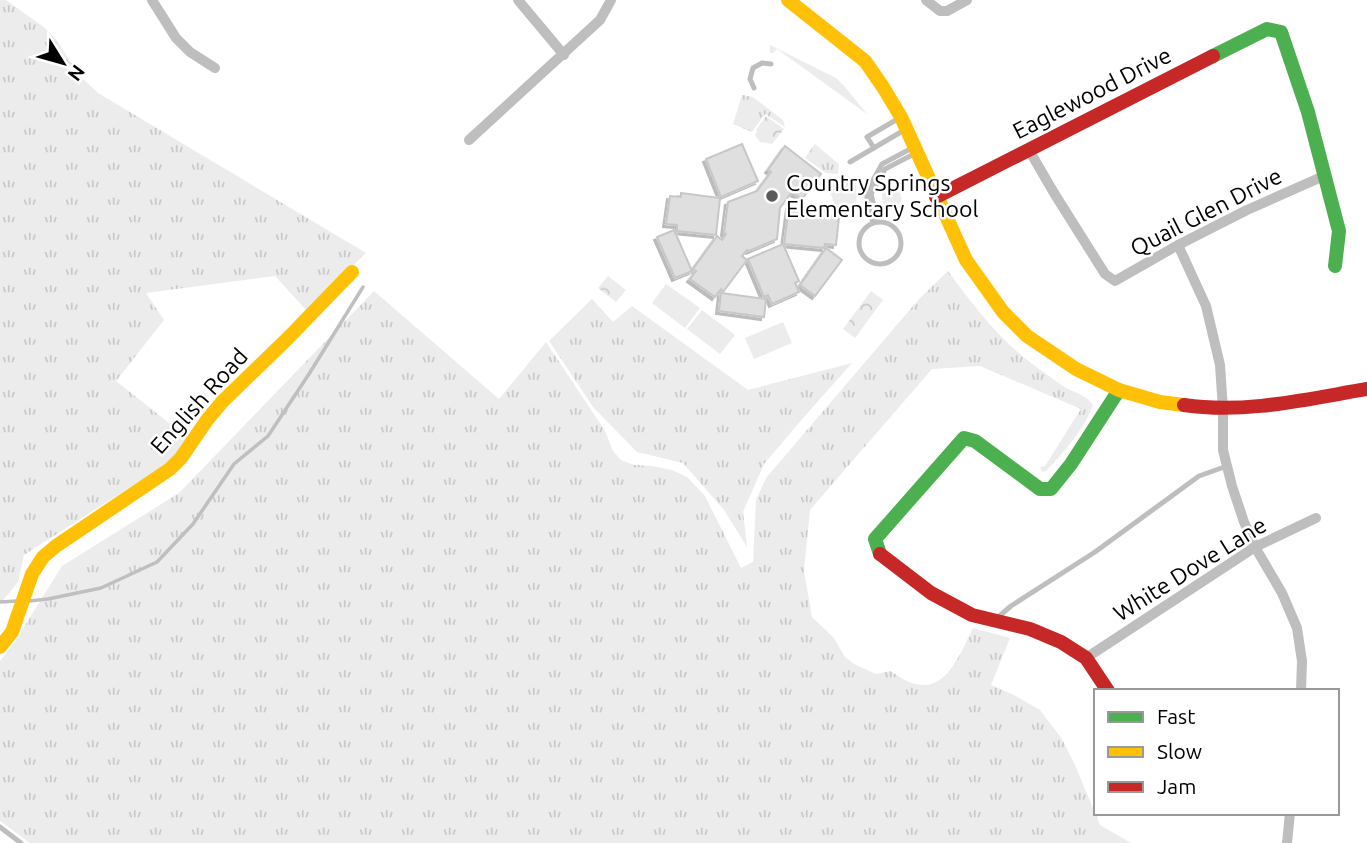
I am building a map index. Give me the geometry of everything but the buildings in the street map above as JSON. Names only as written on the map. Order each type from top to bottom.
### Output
[{"type":"street","points":[[152,0],[176,38],[190,52],[215,68]]},
{"type":"street","points":[[518,0],[564,55]]},
{"type":"street","points":[[469,139],[600,20],[611,0]]},
{"type":"street","points":[[926,0],[940,11],[947,11],[967,0]]},
{"type":"street","points":[[796,2],[864,61],[883,87],[916,150],[966,260],[1003,313],[1027,336],[1076,369],[1119,390],[1160,402],[1223,409],[1286,403],[1367,389]]},
{"type":"street","name":"Eaglewood Drive","points":[[936,197],[1268,29],[1281,32],[1308,112],[1325,175]]},
{"type":"street","name":"Quail Glen Drive","points":[[1029,150],[1105,274],[1115,281],[1178,245],[1325,175]]},
{"type":"street","points":[[1325,175],[1339,231],[1335,266]]},
{"type":"street","points":[[1178,245],[1206,306],[1220,365],[1223,450],[1236,498],[1255,547],[1282,593],[1297,628],[1302,661],[1301,689]]},
{"type":"street","name":"English Road","points":[[0,647],[12,632],[32,574],[43,557],[170,469],[222,402],[352,272]]},
{"type":"street","points":[[1107,689],[1086,658],[1061,642],[1030,629],[963,611],[931,593],[880,554],[875,539],[964,438],[975,441],[1040,489],[1051,489],[1071,464],[1119,390]]},
{"type":"street","name":"White Dove Lane","points":[[1086,658],[1255,547],[1316,518]]},
{"type":"street","points":[[1287,843],[1290,815]]},
{"type":"lane","points":[[754,88],[750,79],[754,68],[762,63],[771,64]]},
{"type":"lane","points":[[874,148],[867,137],[903,123]]},
{"type":"lane","points":[[850,162],[874,148],[903,123]]},
{"type":"lane","points":[[876,223],[871,194],[885,169],[916,150]]},
{"type":"lane","points":[[876,223],[893,227],[900,239],[900,246],[894,258],[881,264],[869,261],[860,250],[859,244],[863,231],[876,223]]},
{"type":"lane","points":[[994,621],[1011,606],[1095,552],[1199,476],[1227,466]]},
{"type":"lane","points":[[0,827],[21,843]]},
{"type":"green space","points":[[0,0],[6,0],[45,28],[56,39],[79,75],[98,93],[366,253],[307,311],[275,276],[146,293],[164,320],[116,381],[188,438],[165,465],[24,555],[18,582],[0,604]]},
{"type":"green space","points":[[770,45],[836,78],[867,114],[777,49],[770,53]]},
{"type":"green space","points":[[742,95],[753,97],[783,120],[785,127],[765,114],[752,132],[733,124]]},
{"type":"green space","points":[[766,116],[784,129],[772,144],[760,142],[755,135]]},
{"type":"green space","points":[[815,144],[839,164],[838,174],[826,173],[805,158]]},
{"type":"green space","points":[[891,176],[894,178],[891,189],[900,193],[902,200],[894,210],[883,203],[882,195],[882,188]]},
{"type":"green space","points":[[828,179],[856,182],[855,214],[838,212],[826,182]]},
{"type":"green space","points":[[948,271],[1007,343],[1093,405],[1073,440],[1046,471],[1042,472],[1040,467],[1045,466],[1081,409],[980,366],[932,369],[810,510],[804,571],[812,617],[834,638],[845,657],[854,664],[876,674],[890,671],[909,682],[922,685],[933,683],[950,670],[973,628],[1010,638],[991,685],[1040,710],[1062,739],[1100,825],[1131,843],[30,843],[0,821],[0,661],[62,566],[179,493],[374,291],[499,399],[546,342],[605,431],[613,451],[621,460],[634,465],[672,470],[687,477],[705,496],[741,568],[753,562],[756,500],[766,478],[919,299]]},
{"type":"green space","points":[[608,276],[626,290],[616,302],[598,288]]},
{"type":"green space","points":[[666,284],[700,308],[685,328],[652,303]]},
{"type":"green space","points":[[871,291],[883,300],[855,338],[843,329]]},
{"type":"green space","points":[[592,299],[613,322],[632,306],[748,390],[852,363],[764,464],[743,512],[747,547],[724,510],[683,463],[637,452],[593,407],[549,341]]},
{"type":"green space","points":[[702,310],[735,335],[720,354],[687,329]]},
{"type":"green space","points":[[783,322],[792,343],[754,359],[745,338]]},
{"type":"waterway","points":[[29,601],[101,588],[157,562],[193,524],[234,464],[268,436],[363,287]]},
{"type":"waterway","points":[[0,602],[18,601]]},
{"type":"traffic: fast","points":[[1213,56],[1267,29],[1281,32],[1308,112],[1339,231],[1335,266]]},
{"type":"traffic: fast","points":[[880,554],[875,539],[964,438],[975,441],[1040,489],[1051,489],[1071,464],[1119,390]]},
{"type":"traffic: slow","points":[[788,0],[865,61],[883,87],[901,117],[966,260],[1003,312],[1027,336],[1076,369],[1119,390],[1160,402],[1184,405]]},
{"type":"traffic: slow","points":[[0,647],[12,632],[32,574],[43,557],[170,469],[222,402],[352,272]]},
{"type":"traffic: jam","points":[[936,197],[1213,56]]},
{"type":"traffic: jam","points":[[1184,405],[1253,407],[1367,389]]},
{"type":"traffic: jam","points":[[880,554],[931,593],[972,615],[1030,629],[1061,642],[1086,658],[1107,689]]},
{"type":"place","name":"Country Springs Elementary School","points":[[772,196]]}]
